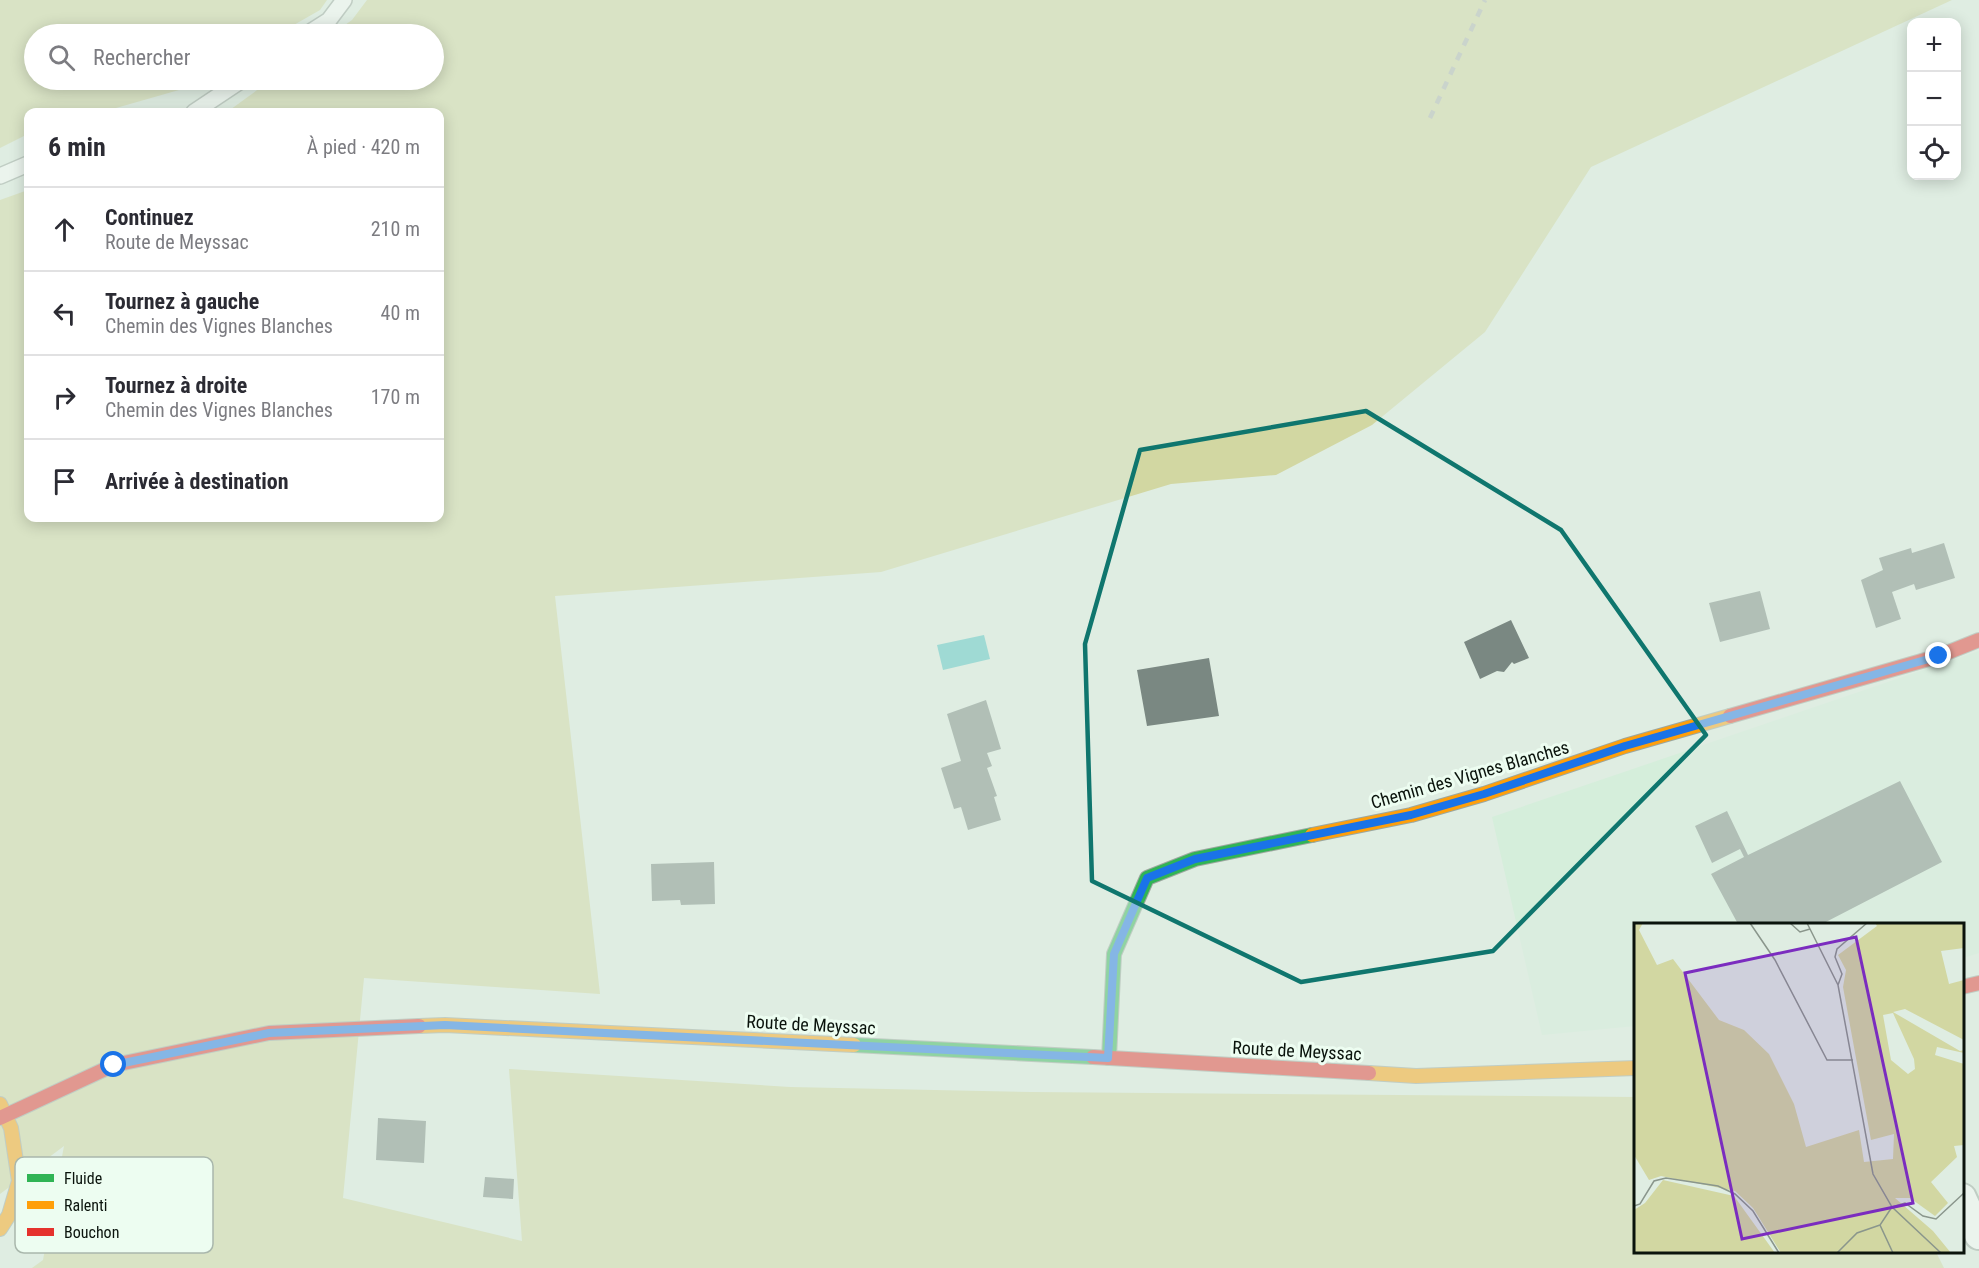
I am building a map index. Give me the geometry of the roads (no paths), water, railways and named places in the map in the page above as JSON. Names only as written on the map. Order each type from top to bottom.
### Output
[{"type":"main road","name":"Chemin des Vignes Blanches","points":[[1108,1058],[1114,954],[1147,878],[1195,859],[1411,815],[1484,794],[1625,746],[1939,656],[1979,640]]},
{"type":"main road","points":[[1964,987],[1979,983]]},
{"type":"main road","name":"Route de Meyssac","points":[[2,1112],[114,1065],[269,1033],[445,1025],[1108,1058],[1416,1076],[1634,1068]]},
{"type":"main road","points":[[2,1112],[11,1128],[15,1157]]},
{"type":"main road","points":[[0,1229],[9,1215],[15,1195]]},
{"type":"street","points":[[1964,1202],[1979,1235]]},
{"type":"lane","points":[[323,24],[329,20],[344,0]]},
{"type":"lane","points":[[200,108],[227,90]]},
{"type":"lane","points":[[0,176],[24,166]]},
{"type":"water","points":[[984,635],[990,659],[943,670],[937,645]]},
{"type":"railway","points":[[1430,118],[1485,0]]}]
